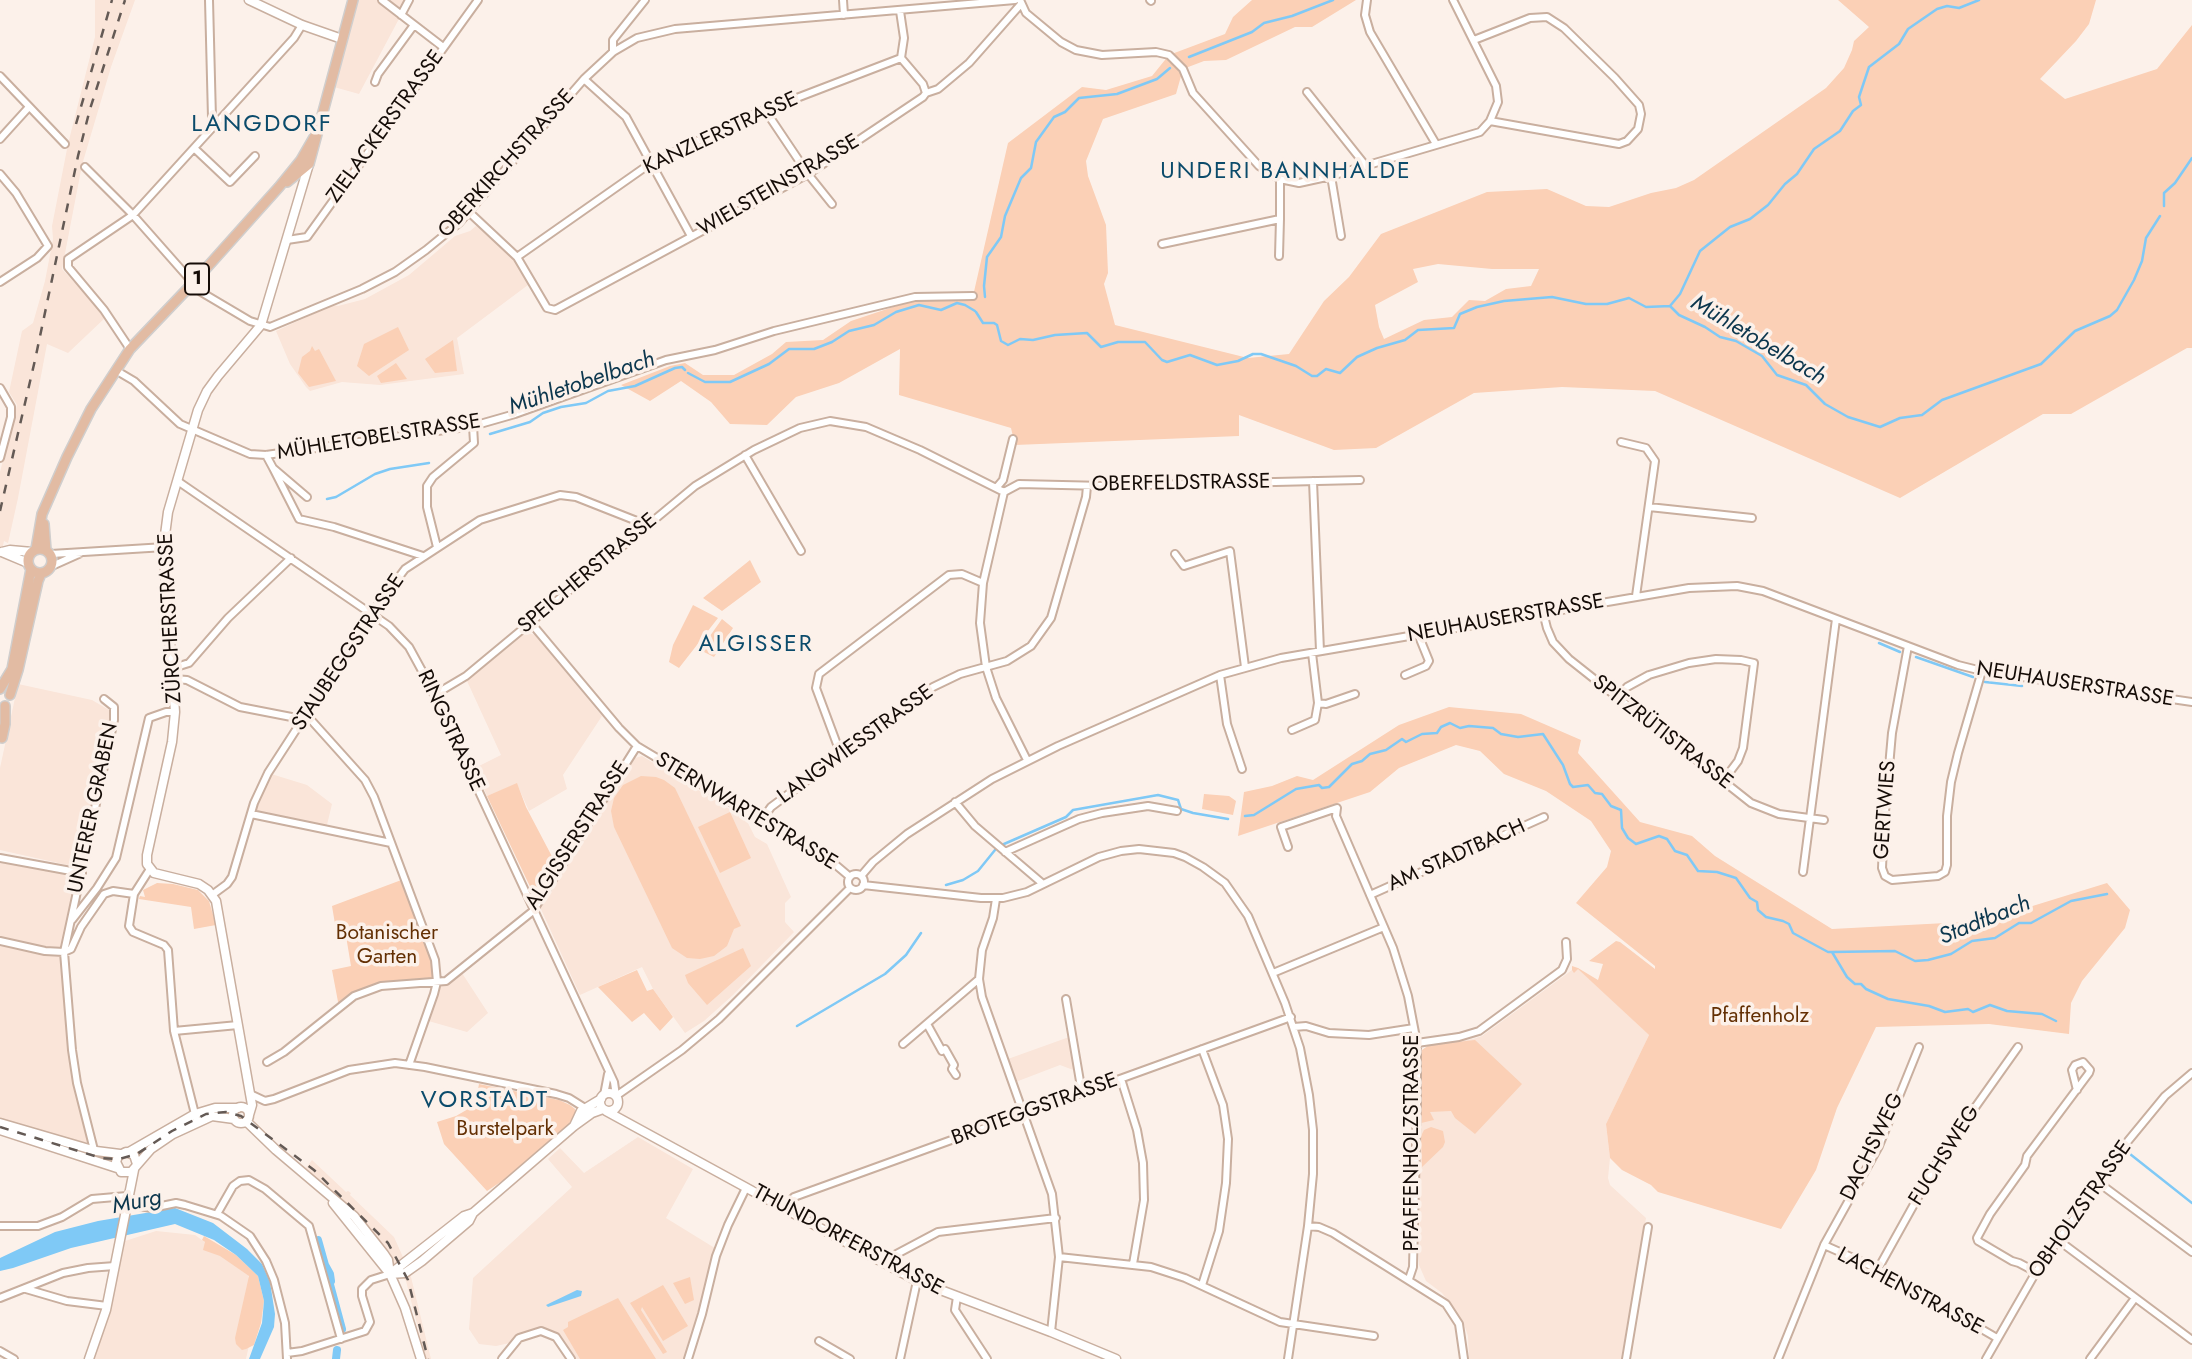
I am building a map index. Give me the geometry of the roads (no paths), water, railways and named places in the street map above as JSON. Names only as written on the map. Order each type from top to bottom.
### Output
[{"type":"main road","points":[[249,0],[302,25],[342,39]]},
{"type":"main road","name":"ZÜRCHERSTRASSE","points":[[150,869],[147,855],[172,741],[170,712],[174,679],[165,547],[168,512],[192,430],[207,391],[261,325],[309,164],[353,0]]},
{"type":"main road","name":"1","points":[[41,552],[42,514],[66,457],[91,409],[130,349],[279,187],[301,160],[316,134]]},
{"type":"main road","name":"1","points":[[279,187],[309,164]]},
{"type":"main road","points":[[10,550],[41,552],[52,566],[41,573],[2,552],[10,550]]},
{"type":"main road","points":[[10,695],[0,689],[12,669],[30,566],[41,552]]},
{"type":"main road","points":[[2,738],[5,724],[3,707],[9,703],[41,573]]},
{"type":"main road","points":[[0,1130],[128,1173],[159,1143],[196,1118],[218,1115],[239,1123],[248,1118],[252,1105],[217,904],[212,895],[197,883],[154,873],[150,869]]},
{"type":"main road","points":[[390,1274],[405,1273],[429,1256],[469,1222],[473,1213],[574,1126],[602,1097],[610,1093],[627,1122]]},
{"type":"main road","points":[[234,1119],[233,1113],[250,1094]]},
{"type":"main road","points":[[602,1097],[605,1110]]},
{"type":"main road","points":[[588,1111],[612,1111],[617,1101]]},
{"type":"main road","points":[[126,1203],[116,1159],[215,1108],[246,1108],[248,1118],[275,1150],[354,1216],[376,1242],[388,1260],[390,1274],[405,1308],[421,1359]]},
{"type":"main road","name":"THUNDORFERSTRASSE","points":[[605,1110],[917,1282],[1116,1359]]},
{"type":"main road","points":[[0,1123],[94,1150],[125,1153],[136,1158],[107,1306],[89,1359]]},
{"type":"street","points":[[209,0],[212,121],[216,125]]},
{"type":"street","points":[[382,0],[443,47]]},
{"type":"street","points":[[401,15],[409,0]]},
{"type":"street","name":"ZIELACKERSTRASSE","points":[[287,240],[307,237],[478,0]]},
{"type":"street","name":"OBERKIRCHSTRASSE","points":[[261,325],[270,327],[281,324],[380,280],[426,250],[469,212],[583,79],[613,52],[613,40],[645,0]]},
{"type":"street","points":[[843,0],[844,15]]},
{"type":"street","points":[[1367,0],[1365,15],[1370,32],[1436,144]]},
{"type":"street","points":[[613,52],[637,38],[661,31],[1019,1],[1026,13],[1061,42],[1076,50],[1102,55],[1156,52],[1169,55],[1183,69],[1193,93],[1259,166],[1280,179],[1299,183],[1480,132],[1490,121],[1498,102],[1498,94],[1453,0]]},
{"type":"street","name":"WIELSTEINSTRASSE","points":[[517,257],[547,308],[555,310],[808,174],[926,93],[938,89],[969,63],[1019,1]]},
{"type":"street","points":[[900,11],[904,37],[901,58],[923,84],[926,93]]},
{"type":"street","points":[[1474,40],[1530,18],[1547,17],[1564,28],[1615,78],[1639,105],[1641,114],[1638,129],[1627,141],[1619,144],[1490,121]]},
{"type":"street","points":[[130,349],[104,310],[79,283],[68,267],[68,259],[133,215],[290,42],[302,25]]},
{"type":"street","points":[[375,82],[414,25]]},
{"type":"street","name":"KANZLERSTRASSE","points":[[517,257],[651,163],[765,110],[901,58]]},
{"type":"street","points":[[0,76],[65,144]]},
{"type":"street","points":[[583,79],[626,117],[691,236]]},
{"type":"street","points":[[1307,92],[1366,166]]},
{"type":"street","points":[[0,139],[29,107]]},
{"type":"street","points":[[765,110],[808,174],[832,204]]},
{"type":"street","points":[[194,148],[230,182],[255,156]]},
{"type":"street","points":[[85,167],[133,215],[201,292],[261,325]]},
{"type":"street","points":[[0,174],[16,193],[47,243],[47,249],[37,258],[0,282]]},
{"type":"street","points":[[1331,176],[1340,236]]},
{"type":"street","points":[[1279,256],[1280,179]]},
{"type":"street","points":[[469,212],[517,257]]},
{"type":"street","points":[[1162,244],[1280,219]]},
{"type":"street","name":"MÜHLETOBELSTRASSE","points":[[117,371],[134,381],[180,424],[250,454],[266,455],[473,426],[515,414],[666,360],[715,350],[774,331],[915,297],[973,296]]},
{"type":"street","points":[[0,388],[11,407],[11,417],[0,458]]},
{"type":"street","name":"SPEICHERSTRASSE","points":[[434,695],[465,677],[702,481],[745,455],[810,425],[843,422],[883,434],[1000,490]]},
{"type":"street","points":[[437,547],[427,507],[427,486],[433,477],[474,443],[473,426]]},
{"type":"street","points":[[1013,439],[1000,490],[983,583],[980,623],[986,667],[996,698],[1027,760]]},
{"type":"street","points":[[1621,442],[1646,448],[1655,461],[1636,596]]},
{"type":"street","points":[[266,455],[299,519],[334,527],[423,556]]},
{"type":"street","points":[[745,455],[801,551]]},
{"type":"street","points":[[273,468],[307,497]]},
{"type":"street","name":"OBERFELDSTRASSE","points":[[1000,490],[1016,484],[1087,486],[1360,480]]},
{"type":"street","points":[[1292,730],[1315,720],[1318,703],[1313,481]]},
{"type":"street","name":"RINGSTRASSE","points":[[178,482],[389,626],[409,647],[434,695],[614,1082],[617,1101]]},
{"type":"street","name":"LANGWIESSTRASSE","points":[[761,821],[771,807],[933,687],[960,674],[1007,661],[1023,652],[1051,618],[1087,486]]},
{"type":"street","name":"STAUBEGGSTRASSE","points":[[212,895],[232,877],[258,792],[268,773],[371,614],[401,574],[423,556],[480,520],[560,495],[576,497],[647,525]]},
{"type":"street","points":[[1649,507],[1752,519]]},
{"type":"street","points":[[41,552],[165,547]]},
{"type":"street","points":[[52,566],[86,551]]},
{"type":"street","points":[[1175,554],[1184,566],[1230,551],[1245,667]]},
{"type":"street","points":[[173,668],[189,663],[228,618],[291,558]]},
{"type":"street","points":[[841,755],[816,688],[819,674],[949,575],[962,574],[983,583]]},
{"type":"street","name":"NEUHAUSERSTRASSE","points":[[861,876],[873,862],[907,834],[1027,760],[1167,696],[1220,675],[1316,652],[1689,588],[1737,586],[1775,594],[1908,646],[1982,671],[2192,702]]},
{"type":"street","name":"SPITZRÜTISTRASSE","points":[[1543,612],[1553,642],[1569,659],[1751,803],[1779,814],[1824,820]]},
{"type":"street","points":[[1803,872],[1836,619]]},
{"type":"street","name":"STERNWARTESTRASSE","points":[[531,623],[637,746],[837,866],[850,877]]},
{"type":"street","points":[[1405,675],[1426,666],[1429,661],[1418,634]]},
{"type":"street","name":"GERTWIES","points":[[1908,646],[1892,733],[1884,812],[1882,868],[1885,876],[1892,880],[1938,876],[1945,872],[1951,782],[1982,671]]},
{"type":"street","points":[[1617,697],[1627,687],[1648,675],[1689,663],[1716,659],[1754,663],[1742,748],[1738,761],[1723,781]]},
{"type":"street","points":[[1220,675],[1227,724],[1242,769]]},
{"type":"street","points":[[174,679],[187,680],[242,707],[312,721],[362,775],[374,797],[436,960],[437,982],[409,1065]]},
{"type":"street","points":[[1318,703],[1326,704],[1355,694]]},
{"type":"street","name":"UNTERER GRABEN","points":[[94,1150],[74,1061],[64,952],[114,720],[114,707],[104,699]]},
{"type":"street","points":[[71,922],[116,858],[149,718],[170,712]]},
{"type":"street","name":"ALGISSERSTRASSE","points":[[267,1062],[284,1052],[354,996],[381,986],[446,981],[533,911],[637,746]]},
{"type":"street","points":[[955,802],[975,826],[1043,884]]},
{"type":"street","points":[[1005,852],[1102,813],[1147,806],[1177,811]]},
{"type":"street","name":"PFAFFENHOLZSTRASSE","points":[[1288,847],[1281,827],[1337,808],[1336,816],[1384,927],[1405,985],[1417,1042],[1415,1226],[1413,1267],[1409,1279]]},
{"type":"street","points":[[251,814],[391,843]]},
{"type":"street","name":"AM STADTBACH","points":[[1370,895],[1544,817]]},
{"type":"street","points":[[850,888],[857,890],[863,885],[996,899],[1018,895],[1099,858],[1121,851],[1147,849],[1185,857],[1225,883],[1238,899],[1251,923],[1273,973],[1291,1017],[1307,1082],[1313,1130],[1308,1226],[1288,1359]]},
{"type":"street","points":[[0,858],[82,873]]},
{"type":"street","points":[[150,869],[134,894],[134,908],[129,924],[131,929],[144,938],[164,945],[168,950],[174,1031],[196,1118]]},
{"type":"street","points":[[850,888],[848,882],[855,874],[861,876],[863,885]]},
{"type":"street","points":[[617,1101],[628,1087],[682,1050],[719,1018],[850,888]]},
{"type":"street","points":[[0,941],[45,951],[64,952],[71,949],[81,927],[104,894],[113,891],[134,894]]},
{"type":"street","points":[[996,899],[993,918],[982,950],[979,979],[982,997],[1052,1194],[1059,1257],[1051,1332]]},
{"type":"street","points":[[1273,973],[1384,927]]},
{"type":"street","points":[[1417,1042],[1459,1037],[1479,1031],[1562,970],[1567,959],[1566,942]]},
{"type":"street","points":[[903,1044],[979,979]]},
{"type":"street","points":[[1066,999],[1082,1093]]},
{"type":"street","name":"BROTEGGSTRASSE","points":[[783,1209],[794,1197],[1291,1017]]},
{"type":"street","points":[[927,1024],[942,1051],[945,1049],[948,1053],[956,1075]]},
{"type":"street","points":[[174,1031],[237,1025]]},
{"type":"street","points":[[1294,1027],[1306,1026],[1329,1033],[1368,1035],[1414,1028]]},
{"type":"street","name":"DACHSWEG","points":[[1778,1359],[1824,1245],[1878,1146],[1919,1047]]},
{"type":"street","name":"FUCHSWEG","points":[[1878,1269],[1942,1154],[2018,1047]]},
{"type":"street","points":[[1202,1049],[1223,1105],[1228,1139],[1226,1183],[1219,1231],[1202,1285]]},
{"type":"street","points":[[250,1094],[265,1101],[359,1068],[395,1063],[562,1096],[588,1111]]},
{"type":"street","name":"OBHOLZSTRASSE","points":[[1986,1359],[2036,1272],[2127,1140],[2156,1106],[2192,1073]]},
{"type":"street","points":[[602,1097],[608,1074]]},
{"type":"street","points":[[1121,1079],[1137,1130],[1143,1163],[1144,1200],[1133,1264]]},
{"type":"street","points":[[614,1082],[628,1087]]},
{"type":"street","points":[[2036,1272],[2012,1261],[1977,1238],[1990,1214],[2025,1165],[2027,1156],[2077,1090]]},
{"type":"street","points":[[217,1214],[236,1183],[243,1179],[256,1182],[309,1226],[341,1339]]},
{"type":"street","points":[[2099,1183],[2192,1252]]},
{"type":"street","points":[[689,1359],[716,1256],[746,1188]]},
{"type":"street","points":[[0,1226],[38,1226],[62,1217],[92,1199],[152,1208],[180,1204],[217,1214],[250,1236],[269,1267],[285,1323],[287,1356],[368,1328],[370,1322],[362,1289],[371,1280],[390,1274]]},
{"type":"street","points":[[884,1264],[891,1257],[938,1233],[1056,1218]]},
{"type":"street","points":[[1308,1226],[1327,1230],[1438,1298],[1450,1309],[1459,1324],[1464,1359]]},
{"type":"street","points":[[1626,1359],[1648,1227]]},
{"type":"street","points":[[2057,1240],[2192,1339]]},
{"type":"street","name":"LACHENSTRASSE","points":[[1824,1245],[1878,1269],[1997,1338]]},
{"type":"street","points":[[1059,1257],[1133,1264],[1170,1272],[1280,1322],[1374,1336]]},
{"type":"street","points":[[0,1298],[63,1273],[115,1266]]},
{"type":"street","points":[[900,1359],[917,1282]]},
{"type":"street","points":[[26,1289],[67,1301],[107,1306]]},
{"type":"street","points":[[957,1297],[954,1310],[987,1359]]},
{"type":"street","points":[[2090,1359],[2135,1298]]},
{"type":"street","points":[[502,1359],[514,1342],[525,1335],[541,1331],[556,1337],[571,1359]]},
{"type":"street","points":[[819,1341],[850,1359]]},
{"type":"street","points":[[0,1351],[14,1359]]},
{"type":"water","points":[[175,1208],[213,1223],[262,1264],[270,1282],[275,1314],[274,1327],[260,1359],[249,1359],[262,1323],[264,1301],[258,1276],[236,1255],[214,1240],[175,1224],[71,1248],[0,1271],[0,1258],[55,1232],[98,1221]]},
{"type":"water","points":[[577,1290],[582,1291],[581,1296],[548,1307],[546,1305]]},
{"type":"waterway","points":[[1189,57],[1252,32],[1264,23],[1292,16],[1333,0]]},
{"type":"waterway","points":[[1670,306],[1680,294],[1700,251],[1730,227],[1750,219],[1768,205],[1797,174],[1814,149],[1840,131],[1853,111],[1861,105],[1859,97],[1869,67],[1899,44],[1908,29],[1937,9],[1947,6],[1959,8],[1979,0]]},
{"type":"waterway","points":[[985,297],[987,257],[1001,237],[1005,216],[1021,178],[1031,168],[1036,142],[1054,117],[1065,112],[1079,98],[1117,94],[1157,79],[1170,68]]},
{"type":"waterway","name":"Mühletobelbach","points":[[2164,206],[2164,193],[2175,183],[2192,158]]},
{"type":"waterway","name":"Mühletobelbach","points":[[976,312],[983,323],[997,325],[1001,341],[1008,345],[1020,339],[1033,340],[1055,335],[1087,333],[1101,347],[1118,342],[1145,342],[1167,362],[1190,355],[1217,365],[1261,354],[1317,376],[1326,369],[1340,373],[1357,357],[1405,340],[1418,330],[1454,328],[1460,314],[1477,307],[1504,301],[1552,297],[1586,304],[1607,304],[1629,298],[1646,307],[1670,306],[1679,315],[1762,356],[1777,375],[1806,385],[1825,404],[1848,417],[1880,427],[1900,418],[1922,415],[1942,400],[2041,364],[2075,331],[2110,316],[2117,310],[2134,280],[2142,261],[2146,238],[2160,216]]},
{"type":"waterway","name":"Mühletobelbach","points":[[688,373],[705,382],[730,382],[769,364],[789,349],[814,349],[849,331],[874,325],[896,312],[919,305],[941,310],[957,303],[975,311]]},
{"type":"waterway","name":"Mühletobelbach","points":[[490,434],[530,422],[543,413],[561,407],[586,403],[608,391],[635,386],[675,368],[682,367],[685,370]]},
{"type":"waterway","name":"Mühletobelbach","points":[[327,499],[336,497],[375,474],[429,463]]},
{"type":"waterway","points":[[1879,643],[1900,652]]},
{"type":"waterway","points":[[1916,657],[1973,677]]},
{"type":"waterway","points":[[1985,682],[2022,686]]},
{"type":"waterway","name":"Stadtbach","points":[[1245,816],[1254,815],[1296,789],[1319,785],[1322,788],[1329,787],[1352,764],[1362,761],[1370,754],[1386,750],[1402,739],[1406,742],[1422,734],[1437,733],[1441,727],[1450,723],[1460,728],[1493,728],[1501,734],[1518,737],[1543,734],[1563,765],[1573,787],[1588,785],[1595,793],[1602,794],[1611,806],[1621,810],[1622,828],[1628,838],[1636,844],[1659,836],[1667,839],[1675,851],[1687,855],[1698,871],[1717,872],[1736,878],[1750,898],[1757,902],[1758,910],[1766,917],[1789,924],[1793,933],[1832,952],[1847,977],[1855,984],[1861,984],[1888,999],[1929,1006],[1945,1012],[1968,1009],[1973,1012],[1990,1005],[2007,1011],[2042,1014],[2056,1021]]},
{"type":"waterway","name":"Stadtbach","points":[[1004,844],[1066,817],[1073,810],[1158,795],[1178,800],[1181,809],[1228,819]]},
{"type":"waterway","name":"Stadtbach","points":[[946,885],[963,880],[978,871],[995,850]]},
{"type":"waterway","name":"Stadtbach","points":[[1832,952],[1895,951],[1915,961],[1928,960],[1951,954],[1972,941],[1995,938],[2019,923],[2031,923],[2071,901],[2107,894]]},
{"type":"waterway","name":"Stadtbach","points":[[797,1026],[885,974],[906,955],[921,933]]},
{"type":"waterway","points":[[2130,1154],[2192,1203]]},
{"type":"waterway","points":[[318,1240],[331,1281]]},
{"type":"waterway","points":[[328,1277],[342,1329]]},
{"type":"waterway","points":[[336,1359],[337,1350]]},
{"type":"railway","points":[[76,124],[112,0]]},
{"type":"railway","points":[[0,511],[78,156],[125,0]]},
{"type":"railway","points":[[0,1127],[101,1158],[119,1159],[137,1154],[172,1131],[206,1114],[226,1112],[241,1116],[314,1170],[388,1243],[408,1280],[428,1359]]},
{"type":"district","name":"LANGDORF","points":[[262,125]]},
{"type":"district","name":"UNDERI BANNHALDE","points":[[1286,172]]},
{"type":"district","name":"ALGISSER","points":[[756,645]]},
{"type":"district","name":"VORSTADT","points":[[485,1101]]},
{"type":"park label","name":"Botanischer Garten","points":[[387,946]]},
{"type":"park label","name":"Pfaffenholz","points":[[1760,1017]]},
{"type":"park label","name":"Burstelpark","points":[[505,1130]]},
{"type":"water label","name":"Murg","points":[[137,1203]]}]
